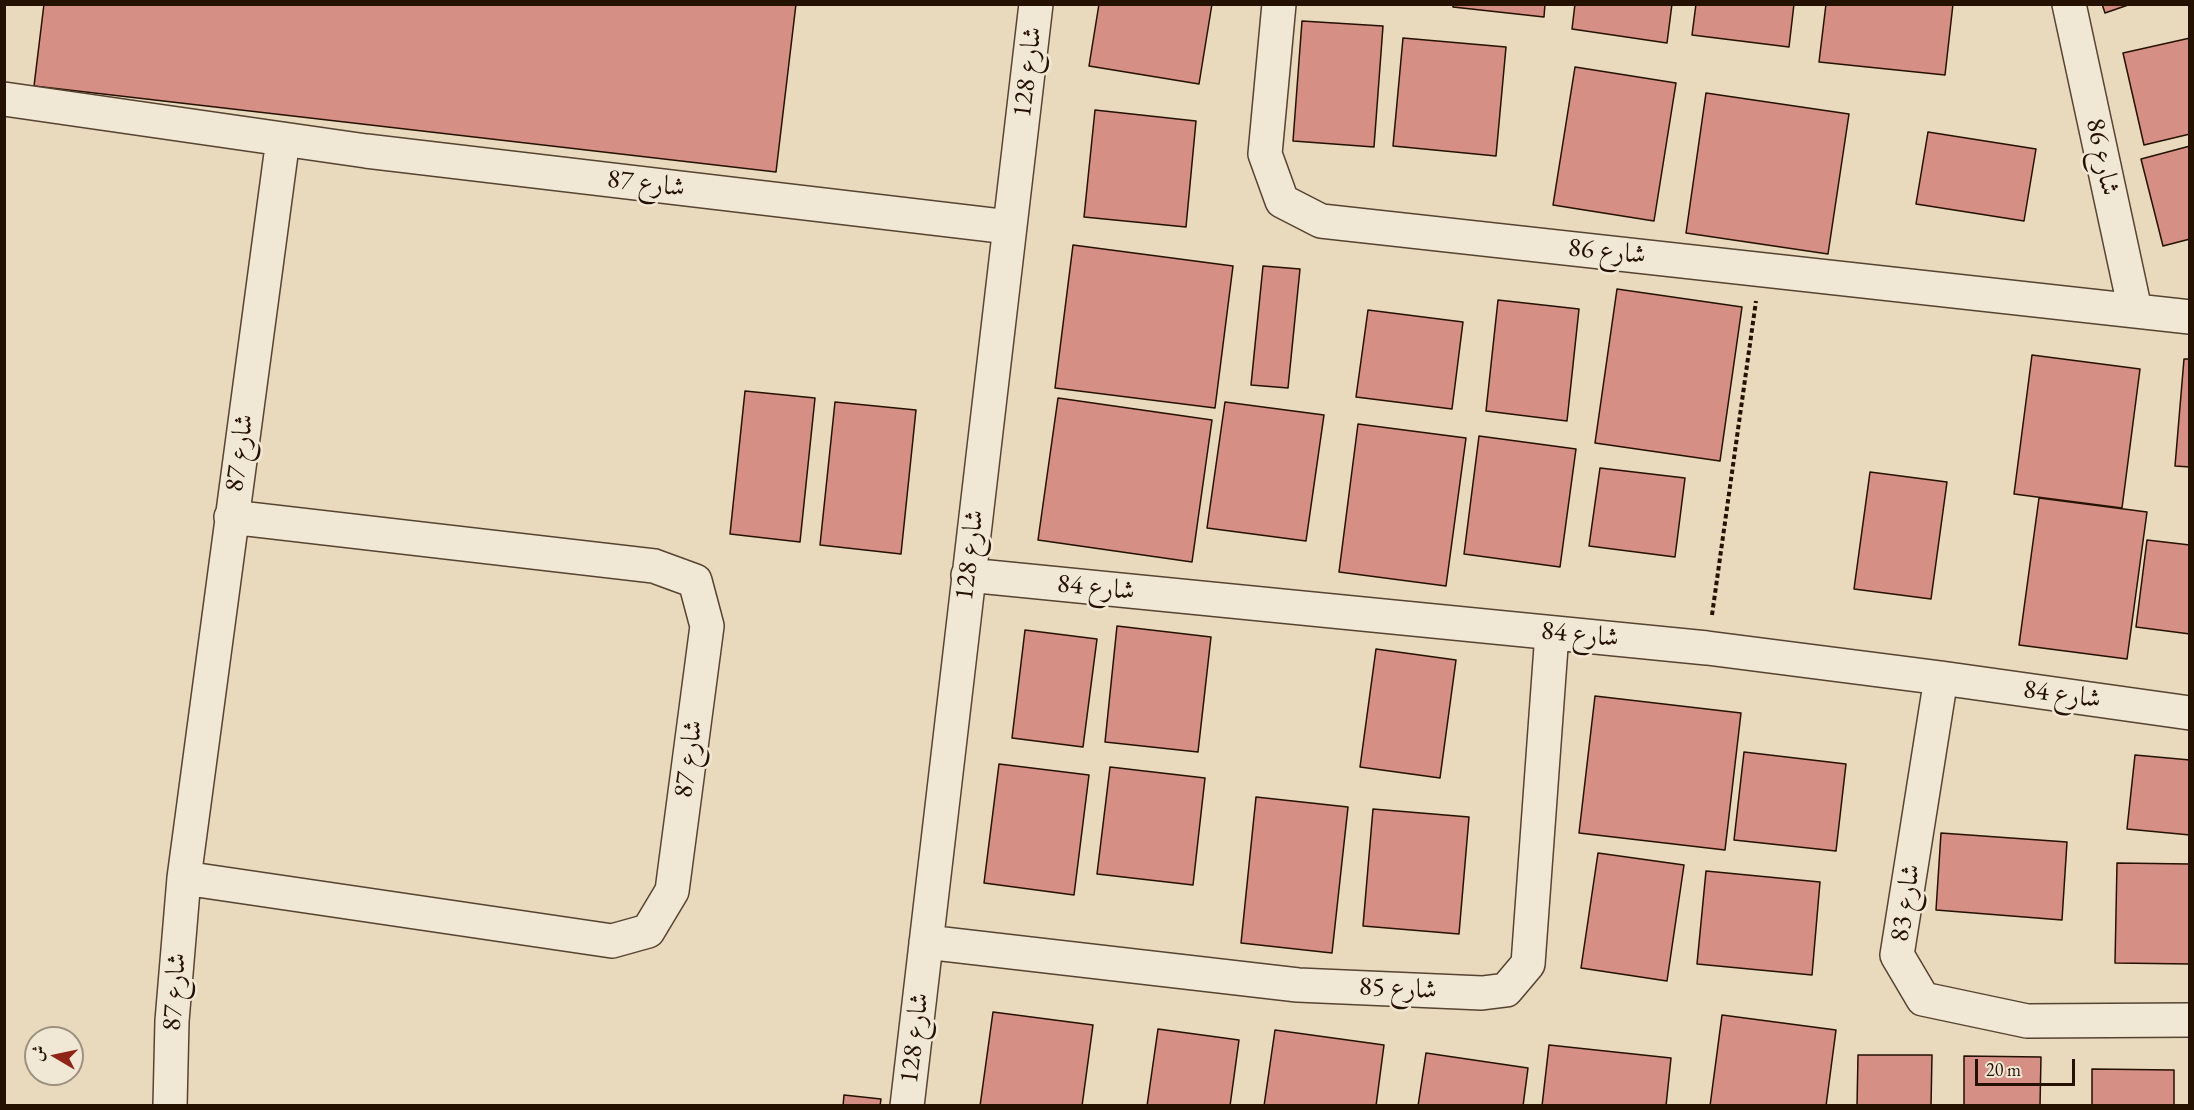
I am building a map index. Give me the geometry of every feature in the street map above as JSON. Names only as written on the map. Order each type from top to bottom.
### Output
[{"type":"street","name":"شارع 128","points":[[907,1106],[1036,4]]},
{"type":"street","name":"شارع 86","points":[[1279,4],[1265,154],[1282,201],[1321,221],[2190,317]]},
{"type":"street","name":"شارع 86","points":[[2069,4],[2135,310]]},
{"type":"street","name":"شارع 87","points":[[4,99],[366,151],[1009,227]]},
{"type":"street","name":"شارع 87","points":[[170,1106],[172,1021],[184,878],[283,139]]},
{"type":"street","name":"شارع 87","points":[[184,878],[612,941],[648,931],[672,891],[707,626],[695,581],[654,566],[231,517]]},
{"type":"street","name":"شارع 84","points":[[968,575],[1707,648],[2190,713]]},
{"type":"street","name":"شارع 85","points":[[926,942],[1298,985],[1482,993],[1506,990],[1528,964],[1552,633]]},
{"type":"street","name":"شارع 83","points":[[1941,678],[1898,955],[1923,999],[2027,1021],[2190,1020]]},
{"type":"path","points":[[1707,648],[1760,269]]},
{"type":"building","points":[[44,4],[796,4],[776,172],[34,86]]},
{"type":"building","points":[[1099,4],[1212,4],[1199,84],[1089,66]]},
{"type":"building","points":[[1453,4],[1545,4],[1544,17],[1453,7]]},
{"type":"building","points":[[1575,4],[1672,4],[1667,43],[1572,29]]},
{"type":"building","points":[[1696,4],[1794,4],[1789,47],[1692,35]]},
{"type":"building","points":[[1826,4],[1953,4],[1945,75],[1819,62]]},
{"type":"building","points":[[2102,4],[2131,4],[2105,13]]},
{"type":"building","points":[[1302,21],[1383,26],[1374,147],[1293,141]]},
{"type":"building","points":[[1403,38],[1506,47],[1496,156],[1393,146]]},
{"type":"building","points":[[2190,38],[2190,134],[2144,145],[2123,53]]},
{"type":"building","points":[[1575,67],[1676,83],[1654,221],[1553,205]]},
{"type":"building","points":[[1706,93],[1849,114],[1828,254],[1686,233]]},
{"type":"building","points":[[1095,110],[1196,121],[1186,227],[1084,217]]},
{"type":"building","points":[[1928,132],[2036,149],[2024,221],[1916,204]]},
{"type":"building","points":[[2190,146],[2190,239],[2163,246],[2141,159]]},
{"type":"building","points":[[1073,245],[1233,266],[1215,408],[1055,388]]},
{"type":"building","points":[[1263,266],[1300,269],[1288,388],[1251,385]]},
{"type":"building","points":[[1617,289],[1742,307],[1720,461],[1595,443]]},
{"type":"building","points":[[1498,300],[1579,309],[1567,421],[1486,411]]},
{"type":"building","points":[[1368,310],[1463,322],[1452,409],[1356,397]]},
{"type":"building","points":[[2032,355],[2140,369],[2122,508],[2014,494]]},
{"type":"building","points":[[2184,359],[2190,359],[2190,467],[2175,466]]},
{"type":"building","points":[[745,391],[815,398],[800,542],[730,534]]},
{"type":"building","points":[[1058,398],[1212,420],[1192,562],[1038,540]]},
{"type":"building","points":[[835,402],[916,410],[901,554],[820,545]]},
{"type":"building","points":[[1225,402],[1324,415],[1306,541],[1207,528]]},
{"type":"building","points":[[1358,424],[1466,438],[1446,586],[1339,572]]},
{"type":"building","points":[[1479,436],[1576,449],[1560,567],[1464,554]]},
{"type":"building","points":[[1600,468],[1685,478],[1675,557],[1589,546]]},
{"type":"building","points":[[1870,472],[1947,482],[1931,599],[1854,589]]},
{"type":"building","points":[[2039,498],[2147,512],[2127,659],[2019,645]]},
{"type":"building","points":[[2147,540],[2190,545],[2190,634],[2136,627]]},
{"type":"building","points":[[1117,626],[1211,637],[1198,752],[1105,742]]},
{"type":"building","points":[[1025,630],[1097,639],[1083,747],[1012,738]]},
{"type":"building","points":[[1376,649],[1456,660],[1440,778],[1360,767]]},
{"type":"building","points":[[1595,696],[1741,713],[1725,850],[1579,833]]},
{"type":"building","points":[[1744,752],[1846,764],[1836,851],[1734,840]]},
{"type":"building","points":[[2135,755],[2190,760],[2190,835],[2127,829]]},
{"type":"building","points":[[999,764],[1089,775],[1074,895],[984,883]]},
{"type":"building","points":[[1110,767],[1205,778],[1193,885],[1097,874]]},
{"type":"building","points":[[1256,797],[1348,807],[1332,953],[1241,943]]},
{"type":"building","points":[[1373,809],[1469,817],[1459,934],[1363,926]]},
{"type":"building","points":[[1941,833],[2067,842],[2062,920],[1936,910]]},
{"type":"building","points":[[1598,853],[1684,865],[1667,981],[1581,968]]},
{"type":"building","points":[[2117,863],[2190,864],[2190,964],[2115,963]]},
{"type":"building","points":[[1706,871],[1820,882],[1812,975],[1697,964]]},
{"type":"building","points":[[993,1012],[1093,1025],[1082,1106],[980,1106]]},
{"type":"building","points":[[1722,1015],[1836,1030],[1826,1106],[1710,1106]]},
{"type":"building","points":[[1158,1029],[1239,1040],[1230,1106],[1147,1106]]},
{"type":"building","points":[[1275,1030],[1384,1045],[1376,1106],[1264,1106]]},
{"type":"building","points":[[1549,1045],[1671,1058],[1666,1106],[1542,1106]]},
{"type":"building","points":[[1426,1053],[1528,1068],[1523,1106],[1418,1106]]},
{"type":"building","points":[[1858,1055],[1932,1055],[1931,1106],[1857,1106]]},
{"type":"building","points":[[1964,1056],[2041,1057],[2040,1106],[1964,1106]]},
{"type":"building","points":[[2092,1069],[2174,1070],[2174,1106],[2092,1106]]},
{"type":"building","points":[[844,1095],[881,1099],[880,1106],[843,1106]]}]
